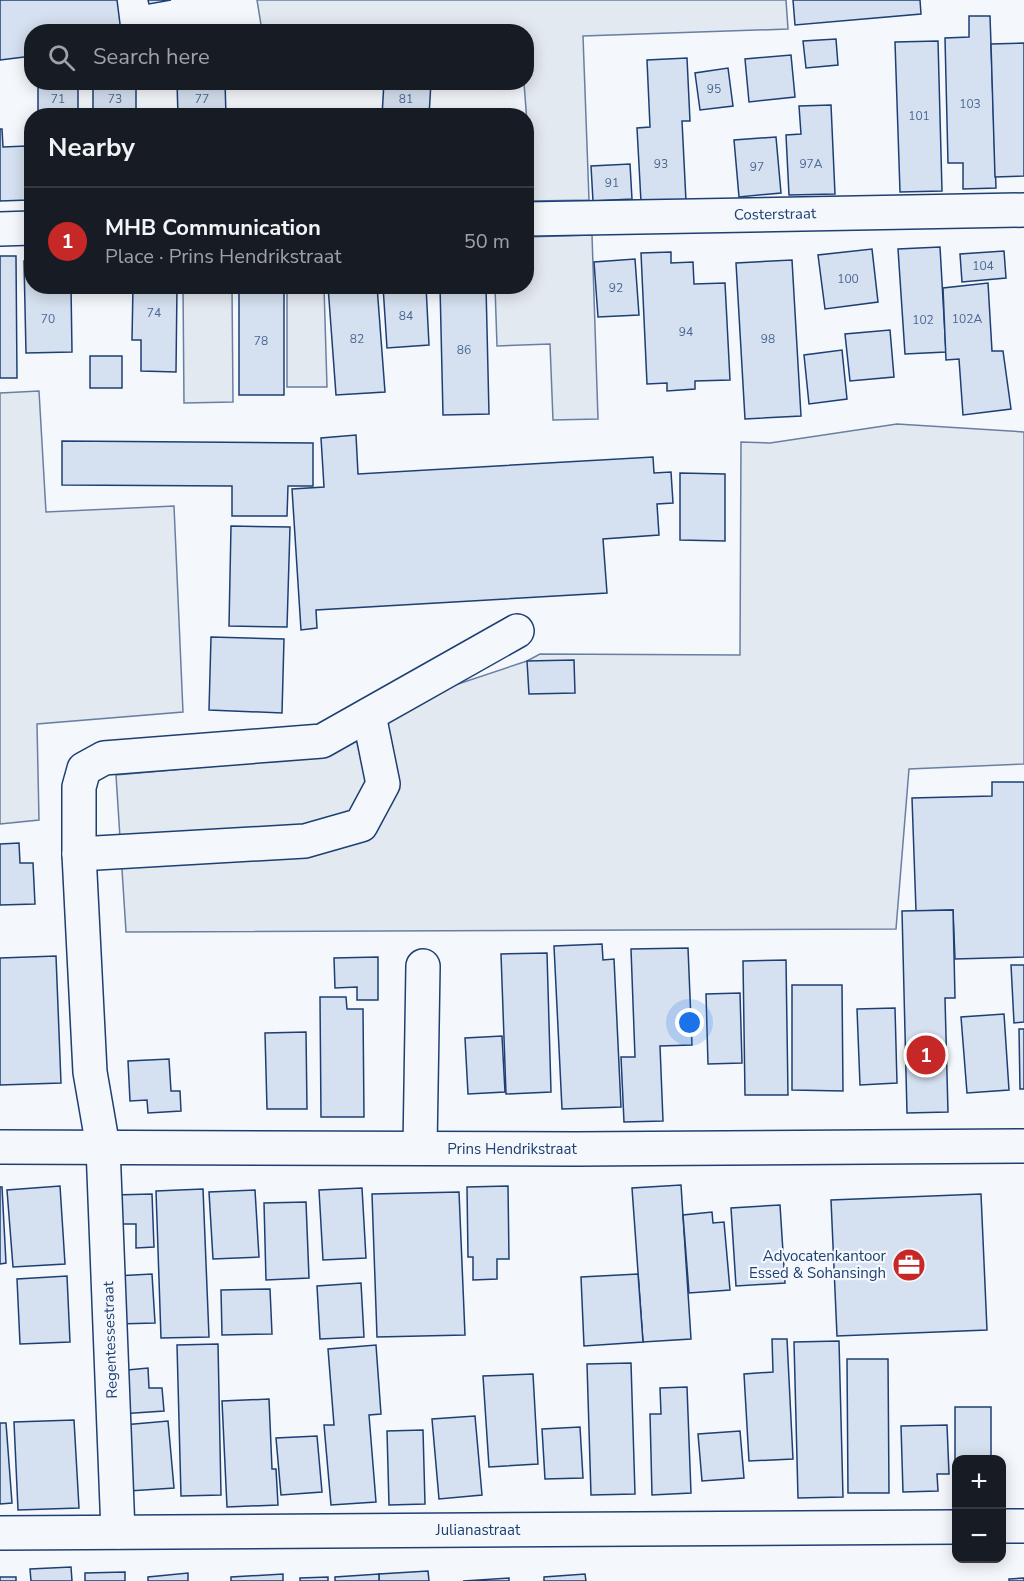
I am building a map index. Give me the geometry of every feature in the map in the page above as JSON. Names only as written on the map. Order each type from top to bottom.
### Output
[{"type":"street","name":"Costerstraat","points":[[534,219],[1024,210]]},
{"type":"street","points":[[0,229],[24,228]]},
{"type":"street","name":"Regentessestraat","points":[[118,1532],[103,1147],[90,1072],[80,854],[79,787],[84,769],[104,758],[322,741],[517,631]]},
{"type":"street","points":[[80,854],[305,841],[361,825],[383,784],[369,715]]},
{"type":"street","points":[[420,1149],[423,966]]},
{"type":"street","name":"Prins Hendrikstraat","points":[[0,1147],[420,1149],[1024,1146]]},
{"type":"street","points":[[1006,1526],[1024,1526]]},
{"type":"street","name":"Julianastraat","points":[[0,1533],[952,1527]]},
{"type":"shaded area","points":[[257,0],[786,0],[788,29],[583,36],[589,200],[534,201],[534,108],[526,108],[525,90],[534,90],[534,24],[261,24]]},
{"type":"shaded area","points":[[592,235],[598,419],[553,420],[550,344],[497,346],[495,294],[534,294],[534,237]]},
{"type":"shaded area","points":[[183,294],[232,294],[233,402],[184,403]]},
{"type":"shaded area","points":[[287,294],[324,294],[327,387],[287,387]]},
{"type":"shaded area","points":[[39,391],[46,512],[174,506],[183,712],[37,724],[39,820],[0,824],[0,393]]},
{"type":"shaded area","points":[[897,424],[1024,432],[1024,764],[909,769],[896,929],[126,932],[116,775],[328,756],[422,696],[527,661],[540,654],[740,655],[741,442],[770,443]]},
{"type":"building","points":[[0,0],[117,0],[120,24],[24,24],[24,57],[0,60]]},
{"type":"building","points":[[148,0],[171,0],[149,4]]},
{"type":"building","points":[[793,0],[920,0],[921,14],[795,25]]},
{"type":"building","points":[[969,16],[990,16],[996,188],[963,189],[963,163],[948,163],[945,38],[969,37]]},
{"type":"building","points":[[836,39],[838,65],[806,68],[803,41]]},
{"type":"building","points":[[938,41],[942,191],[900,192],[895,42]]},
{"type":"building","points":[[1024,43],[1024,176],[995,177],[991,44]]},
{"type":"building","points":[[791,55],[795,97],[749,102],[745,59]]},
{"type":"building","points":[[687,58],[690,121],[682,121],[686,201],[641,202],[637,128],[650,127],[647,60]]},
{"type":"building","points":[[728,68],[733,106],[700,110],[695,73]]},
{"type":"building","points":[[38,90],[78,90],[78,108],[38,108]]},
{"type":"building","points":[[93,90],[136,90],[136,108],[93,108]]},
{"type":"building","points":[[177,90],[225,90],[226,108],[178,108]]},
{"type":"building","points":[[384,90],[431,90],[429,108],[382,108]]},
{"type":"building","points":[[831,105],[835,194],[789,195],[786,135],[801,134],[799,106]]},
{"type":"building","points":[[0,129],[2,129],[3,147],[24,146],[24,200],[0,201]]},
{"type":"building","points":[[776,137],[781,193],[739,197],[734,140]]},
{"type":"building","points":[[630,164],[632,199],[593,201],[591,166]]},
{"type":"building","points":[[940,247],[946,352],[905,354],[898,249]]},
{"type":"building","points":[[872,249],[878,302],[825,309],[818,255]]},
{"type":"building","points":[[1004,251],[1006,278],[962,282],[960,254]]},
{"type":"building","points":[[671,252],[671,263],[693,262],[694,284],[725,283],[730,380],[695,381],[695,389],[667,391],[667,383],[647,384],[641,253]]},
{"type":"building","points":[[0,256],[16,256],[17,378],[0,378]]},
{"type":"building","points":[[635,259],[639,315],[598,317],[594,262]]},
{"type":"building","points":[[792,260],[801,416],[745,419],[736,263]]},
{"type":"building","points":[[988,283],[992,351],[1003,351],[1011,409],[963,415],[959,359],[946,360],[943,288]]},
{"type":"building","points":[[25,294],[71,294],[72,352],[26,353]]},
{"type":"building","points":[[133,294],[177,294],[176,372],[141,371],[141,340],[132,340]]},
{"type":"building","points":[[239,294],[284,294],[284,395],[239,395]]},
{"type":"building","points":[[329,294],[378,294],[385,392],[336,395]]},
{"type":"building","points":[[384,294],[426,294],[429,345],[387,348]]},
{"type":"building","points":[[440,294],[486,294],[489,414],[443,415]]},
{"type":"building","points":[[890,330],[894,377],[850,381],[845,334]]},
{"type":"building","points":[[842,350],[847,399],[809,404],[804,355]]},
{"type":"building","points":[[90,356],[122,356],[122,388],[90,388]]},
{"type":"building","points":[[356,435],[358,474],[653,457],[654,473],[671,472],[673,503],[657,504],[659,535],[603,539],[607,593],[316,610],[317,628],[301,630],[292,489],[324,487],[321,438]]},
{"type":"building","points":[[62,441],[313,443],[313,486],[288,486],[287,516],[232,516],[232,486],[62,485]]},
{"type":"building","points":[[680,473],[725,474],[725,541],[680,540]]},
{"type":"building","points":[[231,526],[290,527],[287,627],[229,626]]},
{"type":"building","points":[[211,637],[284,639],[282,713],[209,710]]},
{"type":"building","points":[[574,660],[575,693],[529,694],[527,661]]},
{"type":"building","points":[[992,782],[1024,782],[1024,957],[955,959],[953,910],[916,911],[912,798],[992,796]]},
{"type":"building","points":[[19,843],[20,863],[33,863],[35,904],[0,905],[0,844]]},
{"type":"building","points":[[953,910],[955,998],[945,998],[948,1112],[907,1113],[902,911]]},
{"type":"building","points":[[602,944],[603,960],[614,959],[621,1107],[562,1109],[554,946]]},
{"type":"building","points":[[688,948],[692,1045],[660,1046],[663,1121],[624,1122],[621,1057],[635,1057],[631,949]]},
{"type":"building","points":[[547,953],[551,1092],[506,1094],[501,954]]},
{"type":"building","points":[[56,956],[61,1083],[0,1085],[0,958]]},
{"type":"building","points":[[378,957],[378,1000],[357,1000],[357,987],[335,988],[334,958]]},
{"type":"building","points":[[786,960],[788,1095],[745,1095],[743,961]]},
{"type":"building","points":[[1011,965],[1024,965],[1024,1022],[1014,1023]]},
{"type":"building","points":[[792,985],[842,985],[843,1091],[792,1090]]},
{"type":"building","points":[[740,993],[742,1063],[708,1064],[706,994]]},
{"type":"building","points":[[320,997],[346,997],[347,1009],[363,1009],[364,1117],[321,1117]]},
{"type":"building","points":[[895,1008],[897,1083],[860,1085],[857,1009]]},
{"type":"building","points":[[1004,1014],[1009,1090],[967,1093],[961,1017]]},
{"type":"building","points":[[1019,1029],[1024,1029],[1024,1089],[1020,1089]]},
{"type":"building","points":[[306,1032],[307,1109],[267,1109],[265,1033]]},
{"type":"building","points":[[502,1036],[505,1092],[468,1094],[465,1038]]},
{"type":"building","points":[[169,1059],[171,1091],[180,1091],[181,1111],[148,1113],[147,1100],[130,1101],[128,1061]]},
{"type":"building","points":[[681,1185],[691,1339],[643,1342],[632,1188]]},
{"type":"building","points":[[60,1186],[65,1264],[13,1267],[7,1190]]},
{"type":"building","points":[[508,1186],[509,1259],[497,1259],[497,1279],[473,1280],[473,1257],[468,1257],[467,1187]]},
{"type":"building","points":[[0,1187],[2,1187],[6,1263],[0,1264]]},
{"type":"building","points":[[362,1188],[366,1258],[323,1260],[319,1190]]},
{"type":"building","points":[[203,1189],[209,1337],[161,1338],[156,1191]]},
{"type":"building","points":[[255,1190],[259,1257],[213,1259],[209,1192]]},
{"type":"building","points":[[459,1192],[465,1335],[377,1337],[372,1194]]},
{"type":"building","points":[[152,1194],[154,1247],[136,1248],[136,1224],[114,1224],[113,1195]]},
{"type":"building","name":"Advocatenkantoor Essed & Sohansingh","points":[[981,1194],[987,1330],[837,1336],[831,1200]]},
{"type":"building","points":[[306,1202],[309,1278],[266,1280],[264,1203]]},
{"type":"building","points":[[780,1205],[785,1283],[736,1286],[731,1208]]},
{"type":"building","points":[[712,1212],[713,1223],[724,1222],[730,1290],[689,1293],[683,1215]]},
{"type":"building","points":[[152,1274],[155,1323],[117,1324],[115,1276]]},
{"type":"building","points":[[638,1274],[643,1342],[584,1346],[581,1277]]},
{"type":"building","points":[[67,1276],[70,1342],[20,1344],[17,1279]]},
{"type":"building","points":[[361,1283],[364,1337],[320,1339],[317,1286]]},
{"type":"building","points":[[270,1289],[272,1334],[222,1335],[221,1290]]},
{"type":"building","points":[[772,1339],[787,1339],[793,1459],[749,1461],[744,1374],[773,1372]]},
{"type":"building","points":[[839,1341],[843,1497],[798,1498],[794,1342]]},
{"type":"building","points":[[218,1344],[221,1495],[181,1496],[177,1345]]},
{"type":"building","points":[[376,1345],[381,1414],[369,1415],[376,1502],[331,1505],[324,1425],[334,1425],[328,1349]]},
{"type":"building","points":[[847,1359],[888,1359],[889,1493],[848,1493]]},
{"type":"building","points":[[631,1363],[635,1494],[591,1495],[587,1364]]},
{"type":"building","points":[[148,1368],[149,1388],[162,1388],[164,1411],[120,1414],[117,1371]]},
{"type":"building","points":[[533,1374],[538,1464],[489,1467],[483,1376]]},
{"type":"building","points":[[687,1387],[691,1493],[652,1495],[650,1414],[661,1414],[660,1388]]},
{"type":"building","points":[[269,1399],[272,1469],[276,1469],[278,1505],[227,1507],[222,1401]]},
{"type":"building","points":[[955,1407],[991,1407],[991,1455],[955,1455]]},
{"type":"building","points":[[475,1416],[482,1495],[439,1499],[432,1419]]},
{"type":"building","points":[[74,1420],[79,1508],[18,1510],[14,1422]]},
{"type":"building","points":[[168,1421],[174,1488],[129,1491],[123,1425]]},
{"type":"building","points":[[0,1423],[6,1423],[12,1503],[0,1504]]},
{"type":"building","points":[[947,1425],[949,1474],[937,1474],[938,1491],[903,1492],[901,1426]]},
{"type":"building","points":[[580,1427],[583,1478],[545,1479],[542,1429]]},
{"type":"building","points":[[423,1430],[425,1504],[389,1505],[387,1431]]},
{"type":"building","points":[[740,1431],[744,1478],[702,1481],[698,1434]]},
{"type":"building","points":[[317,1436],[322,1492],[281,1495],[276,1438]]},
{"type":"building","points":[[71,1567],[72,1581],[31,1581],[30,1569]]},
{"type":"building","points":[[428,1571],[429,1581],[379,1581],[379,1574]]},
{"type":"building","points":[[125,1572],[125,1581],[85,1581],[85,1573]]},
{"type":"building","points":[[188,1573],[188,1581],[148,1581],[148,1577]]},
{"type":"building","points":[[283,1574],[283,1581],[231,1581],[231,1577]]},
{"type":"building","points":[[379,1574],[379,1581],[335,1581],[335,1577]]},
{"type":"building","points":[[585,1574],[586,1581],[544,1581],[544,1577]]},
{"type":"building","points":[[0,1577],[16,1577],[16,1581],[0,1581]]},
{"type":"building","points":[[328,1577],[328,1581],[300,1581],[300,1578]]},
{"type":"building","points":[[509,1578],[509,1581],[463,1581]]},
{"type":"building","points":[[1024,1578],[1024,1581],[1009,1581],[1009,1579]]},
{"type":"place","name":"MHB Communication","points":[[926,1055]]},
{"type":"place","name":"Advocatenkantoor Essed & Sohansingh","points":[[909,1265]]}]
